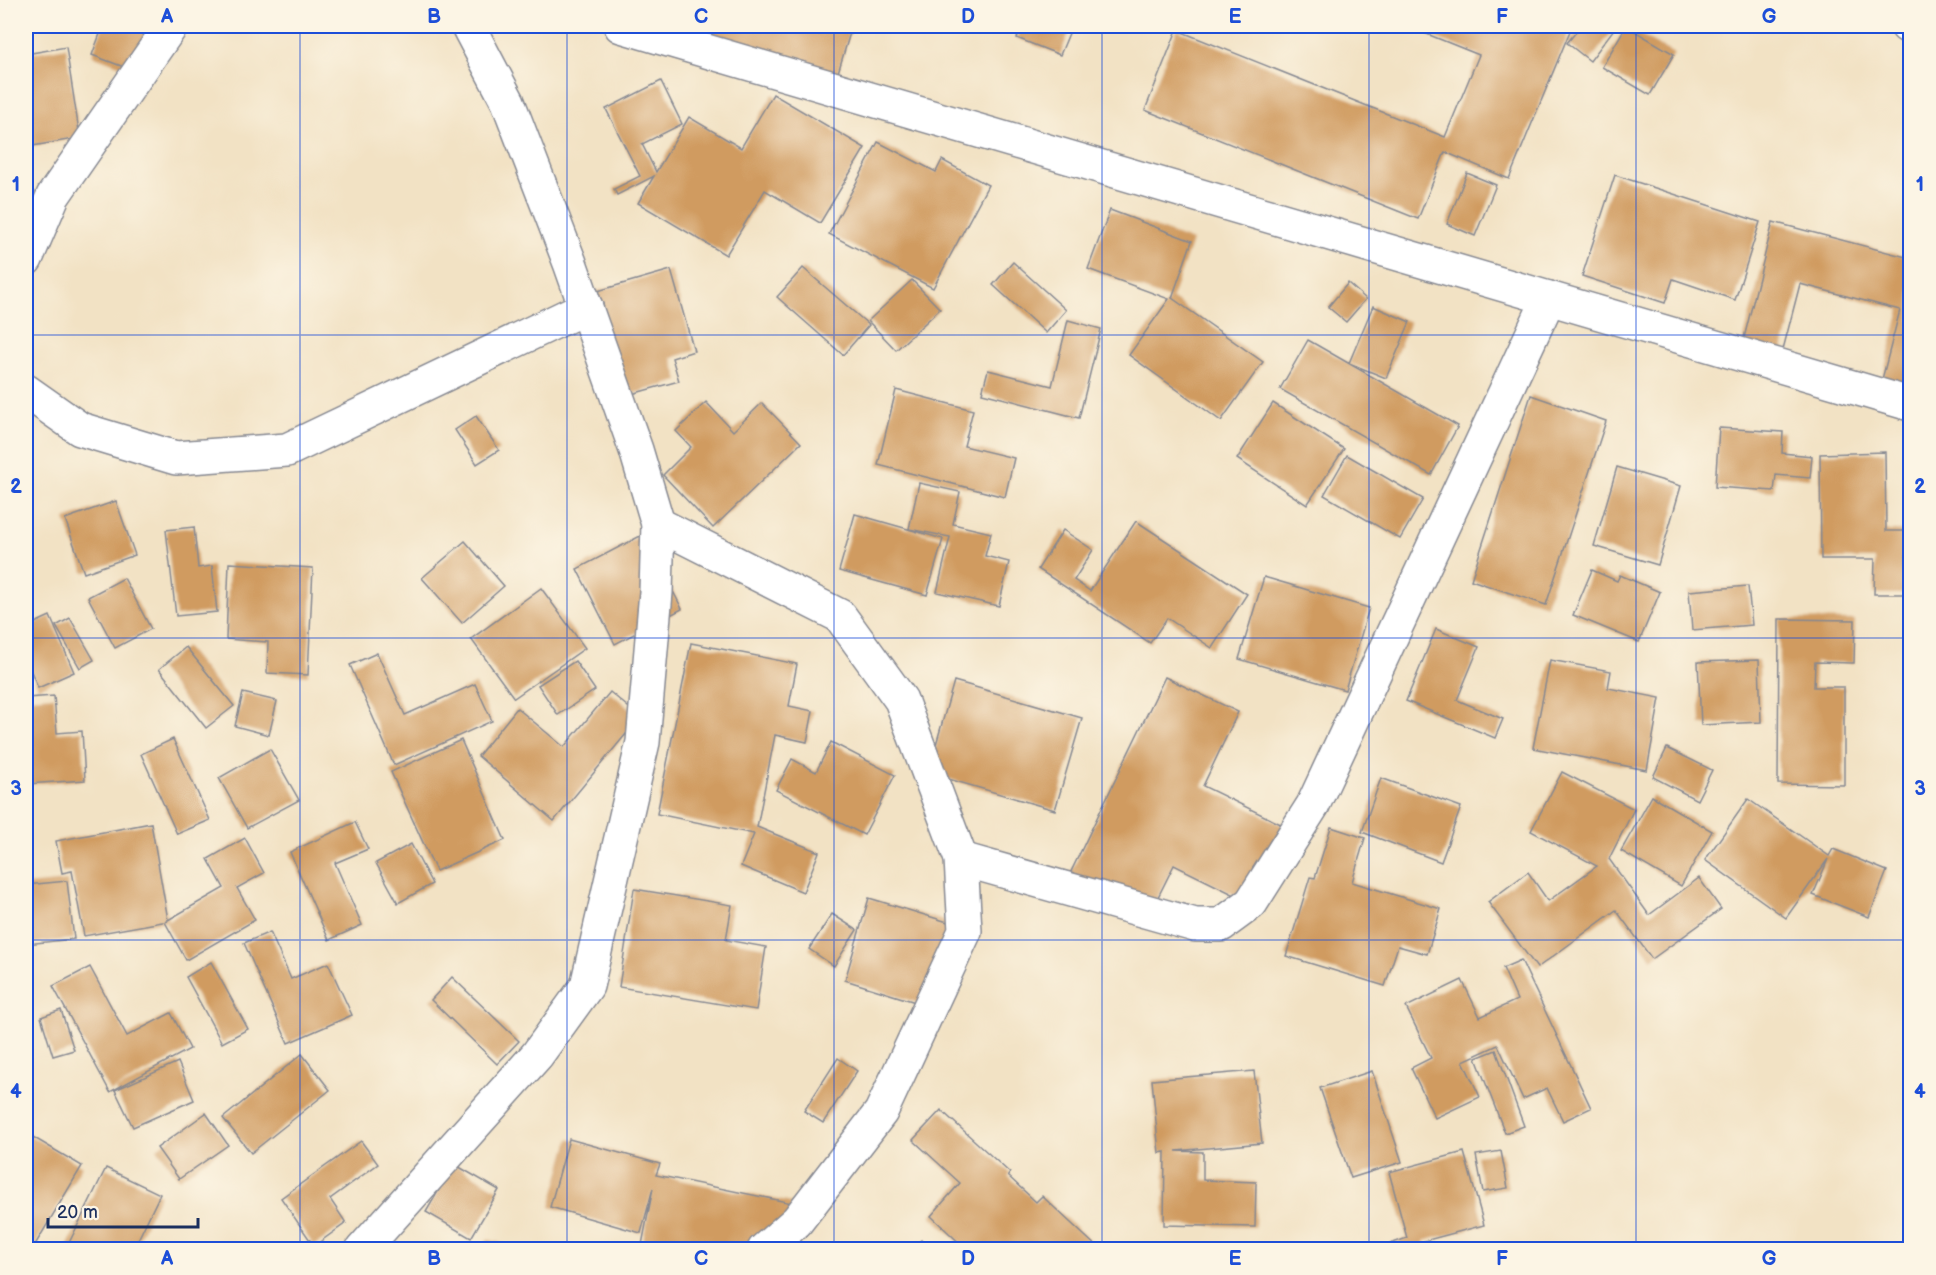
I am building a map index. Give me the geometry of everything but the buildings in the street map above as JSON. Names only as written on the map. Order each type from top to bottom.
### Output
[{"type":"street","points":[[26,259],[39,198],[171,26]]},
{"type":"street","points":[[362,1250],[537,1055],[586,986],[643,742],[656,592],[658,524],[636,450],[570,263],[508,102],[468,26]]},
{"type":"street","points":[[621,26],[1911,404]]},
{"type":"street","points":[[961,859],[1195,925],[1221,925],[1251,903],[1312,805],[1549,298]]},
{"type":"street","points":[[26,391],[80,429],[176,458],[287,450],[586,307]]},
{"type":"street","points":[[658,524],[840,616],[901,700],[961,859],[965,931],[881,1112],[797,1221],[764,1250]]}]
